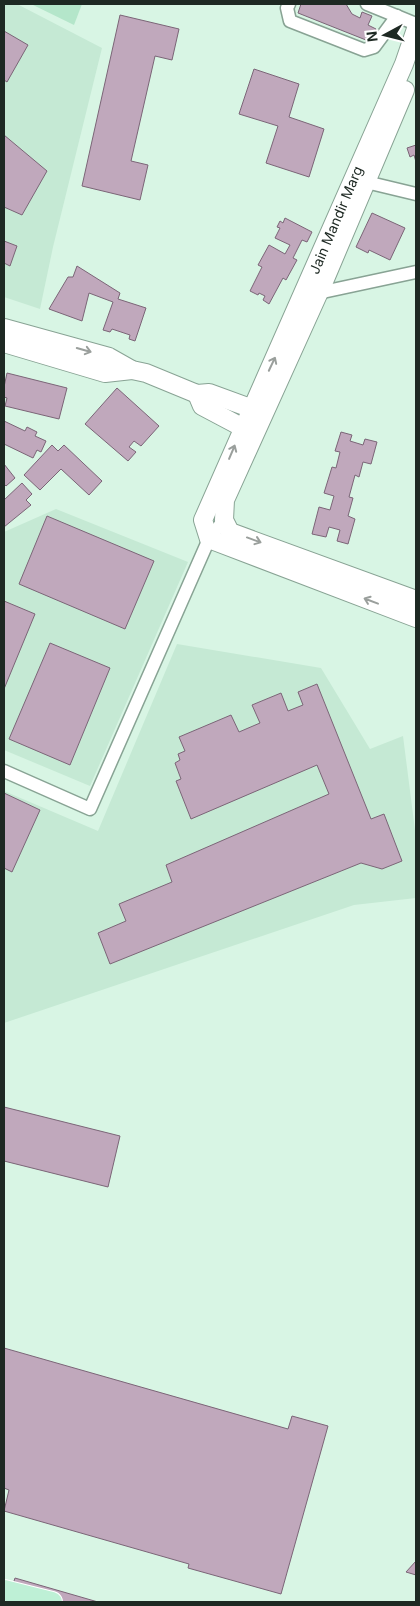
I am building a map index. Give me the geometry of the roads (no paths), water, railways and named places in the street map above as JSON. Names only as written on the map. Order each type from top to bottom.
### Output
[{"type":"main road","points":[[4,1590],[52,1602]]},
{"type":"street","points":[[289,4],[287,8],[290,21],[364,50],[374,48],[397,16]]},
{"type":"street","points":[[367,4],[416,24]]},
{"type":"street","name":"Jain Mandir Marg","points":[[400,89],[416,29]]},
{"type":"street","name":"Jain Mandir Marg","points":[[225,483],[304,309],[400,89],[416,63]]},
{"type":"street","name":"Jain Mandir Marg","points":[[351,200],[366,182],[374,147]]},
{"type":"street","points":[[366,182],[416,194]]},
{"type":"street","name":"Jain Mandir Marg","points":[[304,309],[318,293],[335,237]]},
{"type":"street","points":[[318,293],[416,272]]},
{"type":"street","points":[[4,328],[54,350]]},
{"type":"street","points":[[4,344],[109,357],[132,370],[146,373],[197,394],[209,393],[258,410]]},
{"type":"street","points":[[197,394],[202,406],[249,430]]},
{"type":"street","points":[[225,483],[224,520],[230,532],[334,579]]},
{"type":"street","points":[[209,540],[203,520],[225,483]]},
{"type":"street","points":[[4,771],[90,809],[209,540],[224,520]]},
{"type":"street","points":[[209,540],[334,579],[412,608]]}]
